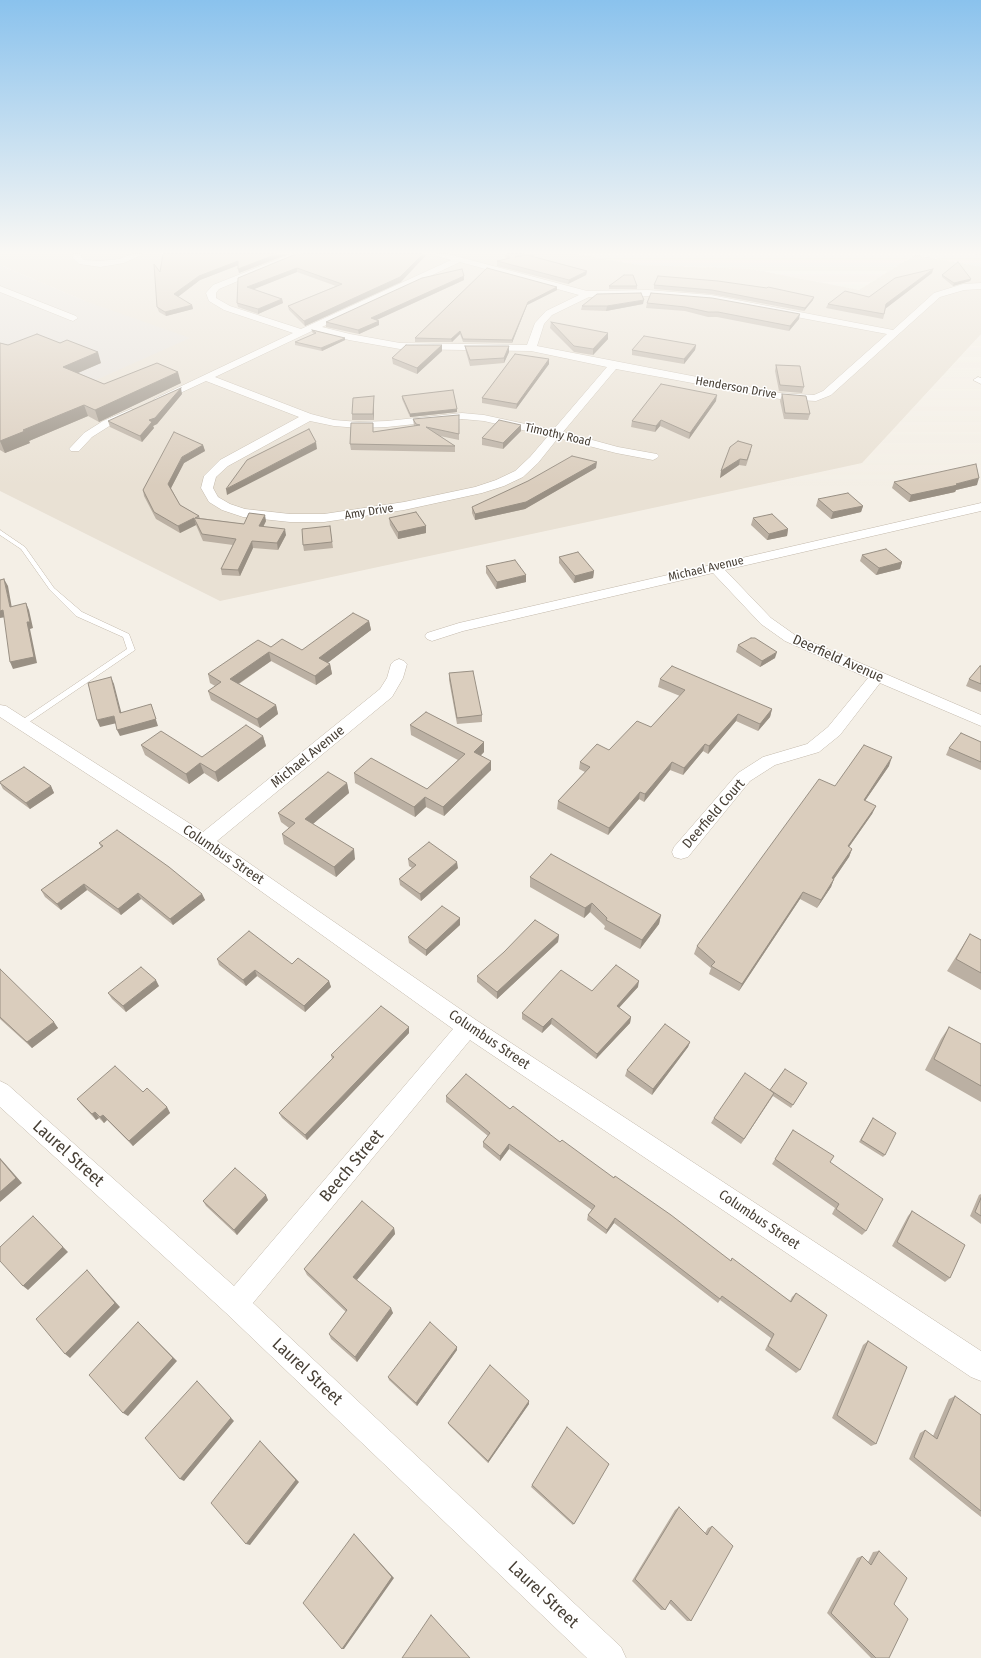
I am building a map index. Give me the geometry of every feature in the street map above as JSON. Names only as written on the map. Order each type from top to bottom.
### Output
[{"type":"street","name":"Henderson Drive","points":[[330,331],[349,337],[400,346],[531,348],[780,396],[799,398],[816,398],[827,393],[896,333]]},
{"type":"street","points":[[531,348],[537,331]]},
{"type":"street","points":[[887,331],[896,333]]},
{"type":"street","points":[[75,449],[88,435],[107,423],[302,332]]},
{"type":"street","name":"Amy Drive","points":[[308,417],[224,463],[210,476],[207,488],[213,499],[226,507],[243,513],[290,518],[324,518],[404,506],[478,490],[500,483],[519,474],[534,460],[614,365]]},
{"type":"street","name":"Timothy Road","points":[[206,377],[308,417],[334,423],[359,425],[462,416],[484,418],[591,442],[616,450],[654,456]]},
{"type":"street","name":"Michael Avenue","points":[[432,636],[460,627],[715,567],[981,507]]},
{"type":"street","name":"Deerfield Avenue","points":[[715,567],[749,605],[766,621],[790,638],[981,721]]},
{"type":"street","name":"Michael Avenue","points":[[204,841],[386,693],[395,678],[398,664]]},
{"type":"street","name":"Deerfield Court","points":[[680,852],[744,777],[769,761],[813,748],[834,731],[877,677]]},
{"type":"street","name":"Columbus Street","points":[[0,710],[204,841],[468,1027],[981,1367]]},
{"type":"street","name":"Beech Street","points":[[235,1304],[468,1027]]},
{"type":"street","name":"Laurel Street","points":[[0,1092],[235,1304],[610,1658]]},
{"type":"lane","points":[[0,532],[23,548],[52,589],[79,614],[126,636],[131,650],[22,724]]},
{"type":"shaded area","points":[[0,331],[171,331],[190,338],[0,423]]},
{"type":"shaded area","points":[[64,331],[981,331],[981,334],[862,463],[220,601],[0,491],[0,423]]},
{"type":"building","points":[[314,331],[345,338],[321,348],[295,342],[316,333]]},
{"type":"building","points":[[422,331],[460,331],[451,339],[415,338]]},
{"type":"building","points":[[460,331],[516,331],[512,340],[463,339]]},
{"type":"building","points":[[560,331],[600,331],[608,333],[593,349],[574,346]]},
{"type":"building","points":[[37,334],[60,343],[67,340],[98,352],[63,367],[104,384],[157,363],[178,372],[95,410],[84,405],[0,441],[0,343],[8,345]]},
{"type":"building","points":[[644,336],[696,345],[684,359],[632,350]]},
{"type":"building","points":[[406,345],[442,345],[417,368],[392,358]]},
{"type":"building","points":[[465,346],[509,346],[504,358],[470,360]]},
{"type":"building","points":[[515,354],[549,359],[517,404],[482,398]]},
{"type":"building","points":[[776,365],[800,366],[804,387],[780,385]]},
{"type":"building","points":[[661,384],[717,395],[690,433],[661,420],[656,426],[632,421]]},
{"type":"building","points":[[181,388],[155,418],[149,420],[152,422],[140,436],[108,421]]},
{"type":"building","points":[[453,390],[457,409],[410,414],[402,396]]},
{"type":"building","points":[[782,394],[806,396],[810,414],[785,413]]},
{"type":"building","points":[[374,396],[373,414],[352,414],[353,398]]},
{"type":"building","points":[[459,415],[459,434],[426,427],[455,446],[350,444],[351,423],[373,423],[373,432],[420,425],[416,424],[413,419]]},
{"type":"building","points":[[499,420],[521,425],[503,443],[482,438]]},
{"type":"building","points":[[309,429],[316,442],[226,489],[247,460]]},
{"type":"building","points":[[174,432],[203,445],[182,457],[168,484],[180,505],[199,516],[195,518],[244,524],[249,513],[265,515],[259,526],[285,529],[277,543],[252,541],[238,570],[221,569],[236,539],[202,534],[194,518],[178,526],[154,512],[143,490]]},
{"type":"building","points":[[738,441],[752,445],[747,460],[740,459],[721,471],[730,447]]},
{"type":"building","points":[[572,456],[597,462],[526,502],[475,514],[472,507],[528,481]]},
{"type":"building","points":[[976,464],[979,478],[956,484],[958,485],[911,495],[894,482]]},
{"type":"building","points":[[848,493],[863,506],[833,512],[818,499]]},
{"type":"building","points":[[416,512],[426,526],[398,532],[389,518]]},
{"type":"building","points":[[772,514],[788,529],[769,534],[753,518]]},
{"type":"building","points":[[330,526],[332,542],[303,545],[302,529]]},
{"type":"building","points":[[886,549],[902,562],[879,568],[862,555]]},
{"type":"building","points":[[578,552],[594,571],[575,576],[559,557]]},
{"type":"building","points":[[515,560],[526,575],[497,582],[486,566]]},
{"type":"building","points":[[4,579],[10,607],[26,603],[30,622],[27,622],[34,657],[10,662],[3,610],[0,611],[0,580]]},
{"type":"building","points":[[353,613],[369,621],[319,658],[330,664],[315,676],[269,652],[230,679],[276,705],[257,719],[208,691],[221,682],[208,674],[258,640],[271,647],[282,639],[302,650]]},
{"type":"building","points":[[751,638],[755,638],[777,652],[762,661],[738,645]]},
{"type":"building","points":[[672,666],[772,709],[760,724],[738,714],[709,746],[705,744],[684,768],[672,762],[645,794],[640,792],[609,828],[558,801],[590,767],[580,762],[597,744],[609,750],[637,721],[651,727],[685,690],[660,679]]},
{"type":"building","points":[[981,666],[981,684],[969,679]]},
{"type":"building","points":[[473,671],[482,715],[457,718],[449,673]]},
{"type":"building","points":[[111,677],[120,713],[151,704],[156,719],[117,730],[114,716],[97,720],[88,683]]},
{"type":"building","points":[[426,712],[484,742],[474,752],[491,761],[443,807],[425,797],[414,807],[354,773],[371,758],[427,789],[465,754],[410,725]]},
{"type":"building","points":[[246,725],[263,736],[215,772],[200,763],[186,774],[141,745],[161,731],[202,757]]},
{"type":"building","points":[[961,733],[981,742],[981,762],[949,748]]},
{"type":"building","points":[[864,745],[892,757],[864,800],[876,806],[848,846],[852,849],[832,878],[834,879],[821,900],[803,892],[742,984],[711,966],[715,962],[697,946],[819,779],[835,786]]},
{"type":"building","points":[[24,767],[51,786],[26,803],[0,783]]},
{"type":"building","points":[[328,772],[347,783],[305,819],[354,849],[334,867],[282,834],[295,823],[278,813]]},
{"type":"building","points":[[117,830],[169,867],[202,894],[170,919],[138,893],[118,909],[84,884],[57,904],[41,890],[103,846],[99,843]]},
{"type":"building","points":[[429,842],[457,862],[420,894],[399,879],[416,865],[408,859]]},
{"type":"building","points":[[551,854],[661,915],[642,940],[606,920],[607,918],[592,903],[585,908],[530,877]]},
{"type":"building","points":[[442,906],[460,918],[426,950],[408,937]]},
{"type":"building","points":[[535,920],[559,935],[497,992],[477,976],[504,952]]},
{"type":"building","points":[[249,931],[292,964],[298,958],[329,981],[304,1006],[255,970],[243,980],[217,959]]},
{"type":"building","points":[[970,934],[981,940],[981,973],[956,959]]},
{"type":"building","points":[[616,965],[639,981],[617,1006],[631,1017],[597,1054],[552,1018],[543,1027],[522,1013],[561,970],[592,991]]},
{"type":"building","points":[[141,967],[156,980],[123,1006],[108,993]]},
{"type":"building","points":[[0,969],[54,1022],[27,1042],[0,1017]]},
{"type":"building","points":[[381,1006],[409,1027],[305,1135],[279,1113],[334,1057],[331,1055]]},
{"type":"building","points":[[665,1024],[690,1042],[653,1089],[627,1070]]},
{"type":"building","points":[[949,1027],[981,1044],[981,1086],[934,1059]]},
{"type":"building","points":[[115,1066],[143,1092],[147,1088],[167,1107],[129,1141],[103,1115],[100,1117],[95,1112],[92,1114],[77,1099]]},
{"type":"building","points":[[785,1069],[807,1083],[793,1105],[770,1090]]},
{"type":"building","points":[[745,1073],[774,1093],[744,1139],[714,1118]]},
{"type":"building","points":[[466,1074],[510,1109],[513,1106],[560,1142],[562,1140],[614,1178],[615,1176],[671,1215],[731,1261],[732,1258],[791,1302],[796,1293],[827,1315],[800,1370],[768,1346],[774,1334],[722,1296],[720,1299],[615,1218],[607,1230],[588,1215],[595,1206],[509,1144],[500,1156],[483,1142],[490,1133],[446,1096]]},
{"type":"building","points":[[873,1118],[896,1133],[885,1155],[861,1140]]},
{"type":"building","points":[[793,1130],[834,1156],[830,1162],[883,1199],[866,1231],[836,1209],[839,1204],[775,1159]]},
{"type":"building","points":[[0,1159],[16,1178],[0,1192]]},
{"type":"building","points":[[235,1168],[266,1195],[234,1230],[203,1201]]},
{"type":"building","points":[[981,1198],[981,1216],[975,1212]]},
{"type":"building","points":[[362,1201],[394,1228],[353,1277],[391,1308],[355,1357],[329,1334],[347,1310],[304,1269]]},
{"type":"building","points":[[912,1211],[965,1245],[950,1278],[897,1242]]},
{"type":"building","points":[[33,1216],[63,1247],[23,1286],[0,1261],[0,1247]]},
{"type":"building","points":[[87,1270],[115,1303],[65,1354],[36,1319]]},
{"type":"building","points":[[138,1322],[173,1358],[123,1413],[89,1375]]},
{"type":"building","points":[[430,1322],[457,1347],[416,1403],[388,1377]]},
{"type":"building","points":[[868,1341],[907,1367],[876,1444],[837,1415]]},
{"type":"building","points":[[490,1365],[529,1401],[488,1461],[448,1423]]},
{"type":"building","points":[[197,1381],[231,1418],[180,1479],[145,1438]]},
{"type":"building","points":[[955,1396],[981,1415],[981,1511],[914,1457],[925,1430],[937,1439]]},
{"type":"building","points":[[567,1427],[609,1464],[574,1524],[532,1485]]},
{"type":"building","points":[[260,1441],[296,1480],[246,1544],[211,1503]]},
{"type":"building","points":[[679,1507],[707,1535],[712,1526],[733,1546],[691,1621],[671,1600],[665,1610],[635,1579]]},
{"type":"building","points":[[354,1534],[392,1577],[342,1649],[303,1603]]},
{"type":"building","points":[[879,1551],[907,1578],[894,1604],[908,1619],[889,1658],[876,1658],[831,1613],[862,1556],[871,1565]]},
{"type":"building","points":[[431,1615],[470,1658],[402,1658]]}]
